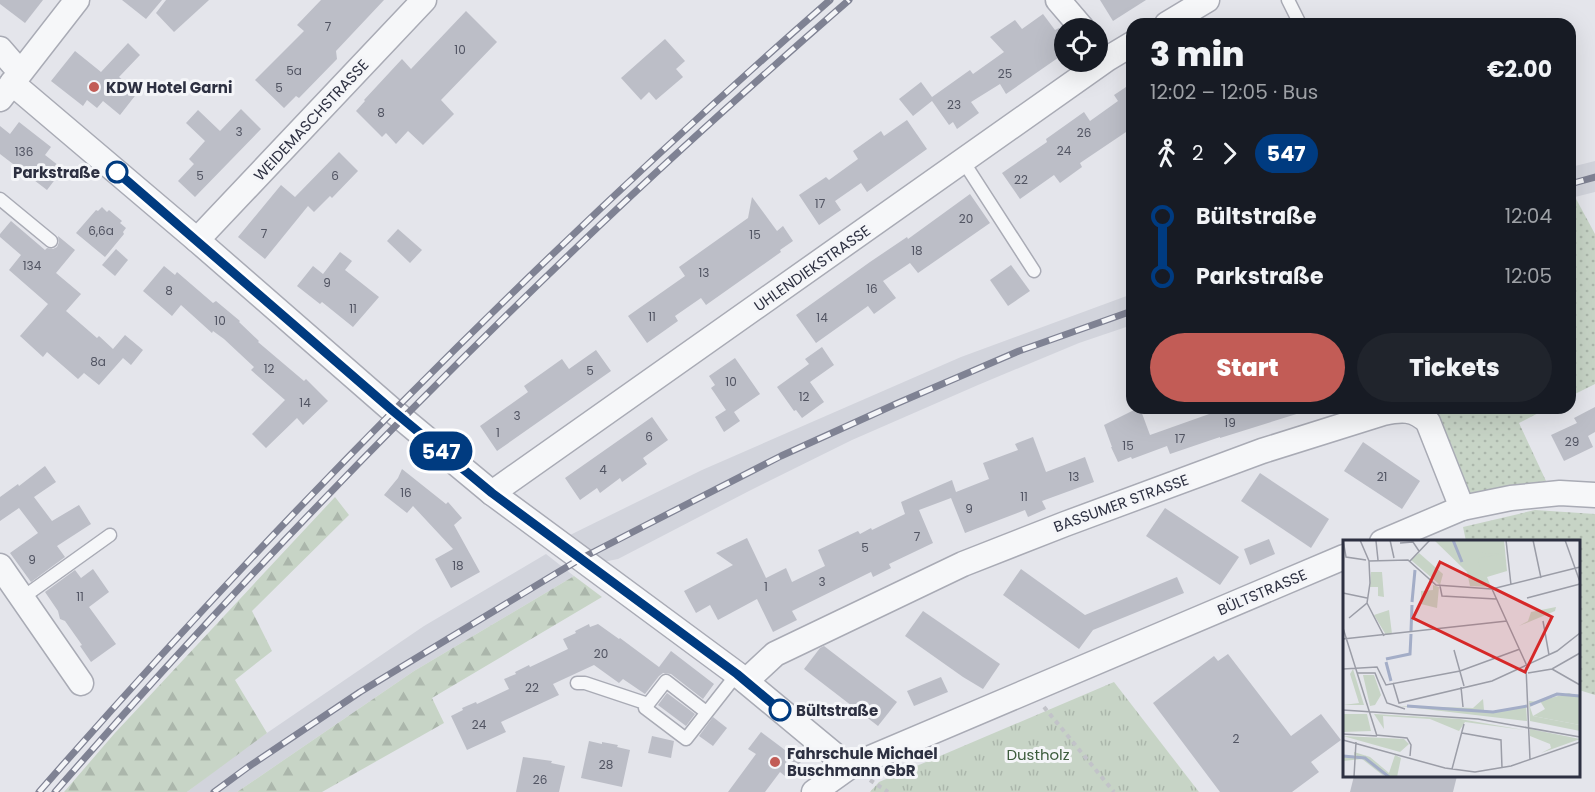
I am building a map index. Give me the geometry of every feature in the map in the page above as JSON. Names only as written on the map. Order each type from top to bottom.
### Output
[{"type":"street","points":[[10,85],[76,0]]},
{"type":"street","name":"WEIDEMASCHSTRASSE","points":[[197,240],[424,0]]},
{"type":"street","points":[[1058,0],[1073,18]]},
{"type":"street","points":[[1177,18],[1207,0]]},
{"type":"street","name":"UHLENDIEKSTRASSE","points":[[1108,51],[1126,46]]},
{"type":"street","points":[[0,49],[10,85],[197,240],[392,410],[492,493],[741,678],[849,767]]},
{"type":"street","name":"UHLENDIEKSTRASSE","points":[[492,493],[963,161],[1078,72]]},
{"type":"street","name":"BASSUMER STRASSE","points":[[741,678],[775,654],[963,564],[1251,455],[1380,414]]},
{"type":"street","name":"BASSUMER STRASSE","points":[[1417,414],[1428,422],[1462,508]]},
{"type":"street","points":[[1387,540],[1462,508],[1511,498],[1560,493],[1595,495]]},
{"type":"street","name":"BÜLTSTRASSE","points":[[814,792],[849,767],[1343,557]]},
{"type":"street","points":[[0,566],[81,683]]},
{"type":"lane","points":[[1288,0],[1297,18]]},
{"type":"lane","points":[[963,161],[1034,271]]},
{"type":"lane","points":[[0,199],[51,241]]},
{"type":"lane","points":[[22,598],[110,535]]},
{"type":"lane","points":[[706,712],[666,681],[645,708],[686,739],[706,712],[741,678]]},
{"type":"lane","points":[[578,683],[585,683],[648,704]]},
{"type":"path","points":[[1029,690],[1114,792]]},
{"type":"shaded area","points":[[1595,161],[1595,192],[1576,197],[1576,166]]},
{"type":"shaded area","points":[[1126,296],[1126,327],[1079,343],[852,440],[618,559],[603,562],[568,536],[702,470],[961,357]]},
{"type":"shaded area","points":[[546,554],[574,576],[414,671],[237,792],[187,792],[242,750],[424,626]]},
{"type":"green space","points":[[1576,199],[1595,234],[1595,384],[1576,394]]},
{"type":"green space","points":[[1438,414],[1536,414],[1519,423],[1546,481],[1470,493]]},
{"type":"green space","points":[[335,497],[349,515],[252,611],[272,651],[235,680],[267,733],[187,792],[64,792],[114,734]]},
{"type":"green space","points":[[1535,510],[1595,514],[1595,695],[1580,690],[1580,540],[1466,540],[1463,527]]},
{"type":"green space","points":[[574,576],[602,597],[432,698],[444,723],[322,792],[237,792],[414,671]]},
{"type":"green space","name":"Dustholz","points":[[1114,682],[1199,792],[870,792],[879,782]]},
{"type":"building","points":[[0,0],[43,0],[25,23],[0,4]]},
{"type":"building","points":[[122,0],[162,0],[146,19]]},
{"type":"building","points":[[166,0],[209,0],[174,32],[156,13]]},
{"type":"building","points":[[321,0],[384,0],[336,51],[337,59],[299,98],[296,96],[284,108],[255,80],[304,31],[297,25]]},
{"type":"building","points":[[1100,0],[1146,0],[1113,21]]},
{"type":"building","points":[[466,11],[497,42],[441,100],[454,114],[423,145],[408,131],[396,144],[386,133],[382,137],[356,111],[402,59],[411,69]]},
{"type":"building","points":[[1043,14],[1054,29],[1054,61],[1006,94],[1000,84],[971,102],[979,113],[957,129],[953,122],[949,125],[932,101],[913,116],[899,99],[921,82],[932,97],[970,70],[973,74],[1004,52],[990,37],[1015,20],[1022,29]]},
{"type":"building","points":[[665,39],[685,61],[676,69],[683,77],[656,100],[649,92],[641,100],[621,78]]},
{"type":"building","name":"KDW Hotel Garni","points":[[128,43],[140,55],[119,77],[138,92],[120,115],[103,101],[97,108],[87,100],[83,106],[51,81],[75,51],[101,72]]},
{"type":"building","points":[[1126,87],[1126,132],[1080,163],[1082,167],[1060,183],[1054,175],[1020,199],[1002,173],[1047,142],[1046,139],[1084,112],[1090,121],[1118,101],[1114,95]]},
{"type":"building","points":[[241,109],[261,129],[195,197],[178,181],[194,164],[189,159],[205,141],[186,123],[198,110],[220,131]]},
{"type":"building","points":[[907,120],[927,149],[867,192],[861,183],[835,201],[841,210],[819,225],[799,195],[826,177],[829,180],[858,159],[853,151],[881,131],[884,136]]},
{"type":"building","points":[[19,122],[51,147],[45,155],[63,169],[47,190],[0,154],[0,126],[10,134]]},
{"type":"building","points":[[339,152],[358,171],[332,198],[330,196],[314,212],[308,206],[265,259],[238,237],[281,185],[295,197]]},
{"type":"building","points":[[970,194],[990,223],[918,273],[910,263],[883,281],[896,298],[874,314],[868,306],[816,343],[796,315]]},
{"type":"building","points":[[752,197],[777,231],[783,226],[793,241],[706,305],[701,298],[675,316],[678,321],[647,343],[628,316],[685,276],[679,267],[748,218]]},
{"type":"building","points":[[102,207],[122,221],[120,223],[126,228],[124,234],[105,257],[76,233],[96,210]]},
{"type":"building","points":[[11,221],[45,250],[57,247],[58,236],[75,250],[56,273],[81,294],[66,311],[113,349],[125,335],[143,350],[131,365],[123,358],[99,385],[84,373],[78,379],[47,352],[43,357],[20,336],[48,304],[9,270],[21,255],[0,237]]},
{"type":"building","points":[[398,229],[422,250],[410,263],[387,241]]},
{"type":"building","points":[[116,249],[128,260],[115,276],[102,265]]},
{"type":"building","points":[[340,252],[352,261],[345,270],[379,297],[353,327],[322,302],[320,304],[297,286],[313,266],[323,274]]},
{"type":"building","points":[[1011,265],[1030,291],[1008,306],[990,280]]},
{"type":"building","points":[[164,266],[175,275],[177,272],[213,303],[216,301],[240,321],[258,342],[304,381],[306,379],[328,401],[303,425],[297,418],[266,448],[252,434],[285,400],[251,370],[254,367],[224,339],[213,331],[212,333],[181,305],[172,316],[143,291]]},
{"type":"building","points":[[822,347],[834,365],[810,382],[824,402],[802,418],[796,410],[794,411],[777,387],[809,364],[805,359]]},
{"type":"building","points":[[596,350],[611,371],[497,451],[480,426],[528,392],[524,386],[562,359],[569,369]]},
{"type":"building","points":[[735,358],[760,394],[734,412],[740,421],[724,432],[715,417],[726,410],[711,388],[715,385],[709,376]]},
{"type":"building","points":[[1595,407],[1595,432],[1588,436],[1593,447],[1564,461],[1551,435],[1577,423],[1574,418]]},
{"type":"building","points":[[1126,414],[1142,414],[1150,435],[1209,414],[1297,414],[1170,454],[1167,446],[1118,462],[1104,425]]},
{"type":"building","points":[[652,417],[668,440],[643,458],[647,464],[622,482],[620,478],[600,493],[597,488],[580,500],[565,478]]},
{"type":"building","points":[[1033,437],[1046,472],[1085,457],[1094,482],[1042,501],[1046,509],[1028,517],[1025,510],[965,533],[951,498],[919,510],[933,543],[889,564],[891,568],[873,577],[871,572],[792,611],[797,620],[773,632],[757,599],[718,620],[710,605],[696,613],[684,591],[733,565],[716,553],[747,538],[766,578],[786,568],[792,582],[825,566],[818,550],[858,531],[860,534],[871,528],[872,530],[905,514],[901,502],[952,480],[956,492],[989,479],[983,463],[1018,450],[1015,444]]},
{"type":"building","points":[[1363,442],[1420,481],[1402,509],[1344,471]]},
{"type":"building","points":[[45,466],[56,482],[34,497],[52,521],[79,505],[91,524],[57,546],[65,557],[31,582],[10,553],[38,533],[19,508],[0,521],[0,497]]},
{"type":"building","points":[[402,469],[446,504],[448,502],[462,518],[454,525],[480,572],[451,588],[435,559],[453,549],[413,506],[407,513],[384,495],[398,478]]},
{"type":"building","points":[[1260,473],[1329,519],[1311,548],[1241,501]]},
{"type":"building","points":[[1165,508],[1239,557],[1220,585],[1146,536]]},
{"type":"building","points":[[1269,539],[1275,554],[1250,565],[1244,549]]},
{"type":"building","points":[[93,569],[109,592],[89,607],[116,644],[91,662],[65,621],[60,619],[58,611],[45,592],[75,570],[81,578]]},
{"type":"building","points":[[1021,569],[1085,615],[1177,577],[1184,593],[1093,630],[1079,649],[1003,595]]},
{"type":"building","points":[[923,611],[1000,664],[983,689],[905,636]]},
{"type":"building","points":[[589,624],[590,627],[598,624],[659,667],[671,651],[714,684],[703,699],[671,674],[663,673],[645,694],[623,679],[619,683],[594,665],[553,684],[559,695],[501,722],[506,732],[467,750],[451,716],[463,710],[462,708],[476,702],[477,704],[509,689],[504,679],[529,665],[530,667],[568,649],[563,639]]},
{"type":"building","points":[[824,646],[897,702],[878,726],[804,669]]},
{"type":"building","points":[[1228,654],[1291,736],[1321,714],[1341,740],[1311,762],[1319,772],[1292,792],[1220,792],[1153,703],[1214,656],[1218,661]]},
{"type":"building","points":[[941,677],[948,692],[914,706],[907,691]]},
{"type":"building","points":[[667,693],[695,714],[686,726],[658,705]]},
{"type":"building","points":[[713,717],[727,728],[713,746],[699,736]]},
{"type":"building","name":"Fahrschule Michael Buschmann GbR","points":[[761,732],[801,762],[785,776],[780,772],[765,792],[728,792],[756,754],[748,749]]},
{"type":"building","points":[[652,736],[674,741],[671,758],[648,753]]},
{"type":"building","points":[[589,741],[618,745],[617,747],[630,750],[622,787],[581,778]]},
{"type":"building","points":[[523,757],[552,761],[551,763],[565,766],[559,792],[516,792]]},
{"type":"building","points":[[1354,777],[1457,777],[1453,792],[1350,792]]},
{"type":"railway","points":[[39,792],[227,584],[421,383],[622,188],[830,0]]},
{"type":"railway","points":[[55,792],[186,646],[388,433],[598,227],[849,0]]},
{"type":"railway","points":[[1576,182],[1595,177]]},
{"type":"railway","points":[[214,792],[360,692],[580,559],[781,456],[898,403],[1019,351],[1126,313]]},
{"type":"bus line","name":"547","points":[[117,172],[392,410],[492,493],[737,674],[780,710]]},
{"type":"place","name":"KDW Hotel Garni","points":[[94,87]]},
{"type":"place","name":"Parkstraße","points":[[117,172]]},
{"type":"place","name":"Bültstraße","points":[[780,710]]},
{"type":"place","name":"Fahrschule Michael Buschmann GbR","points":[[775,762]]}]
